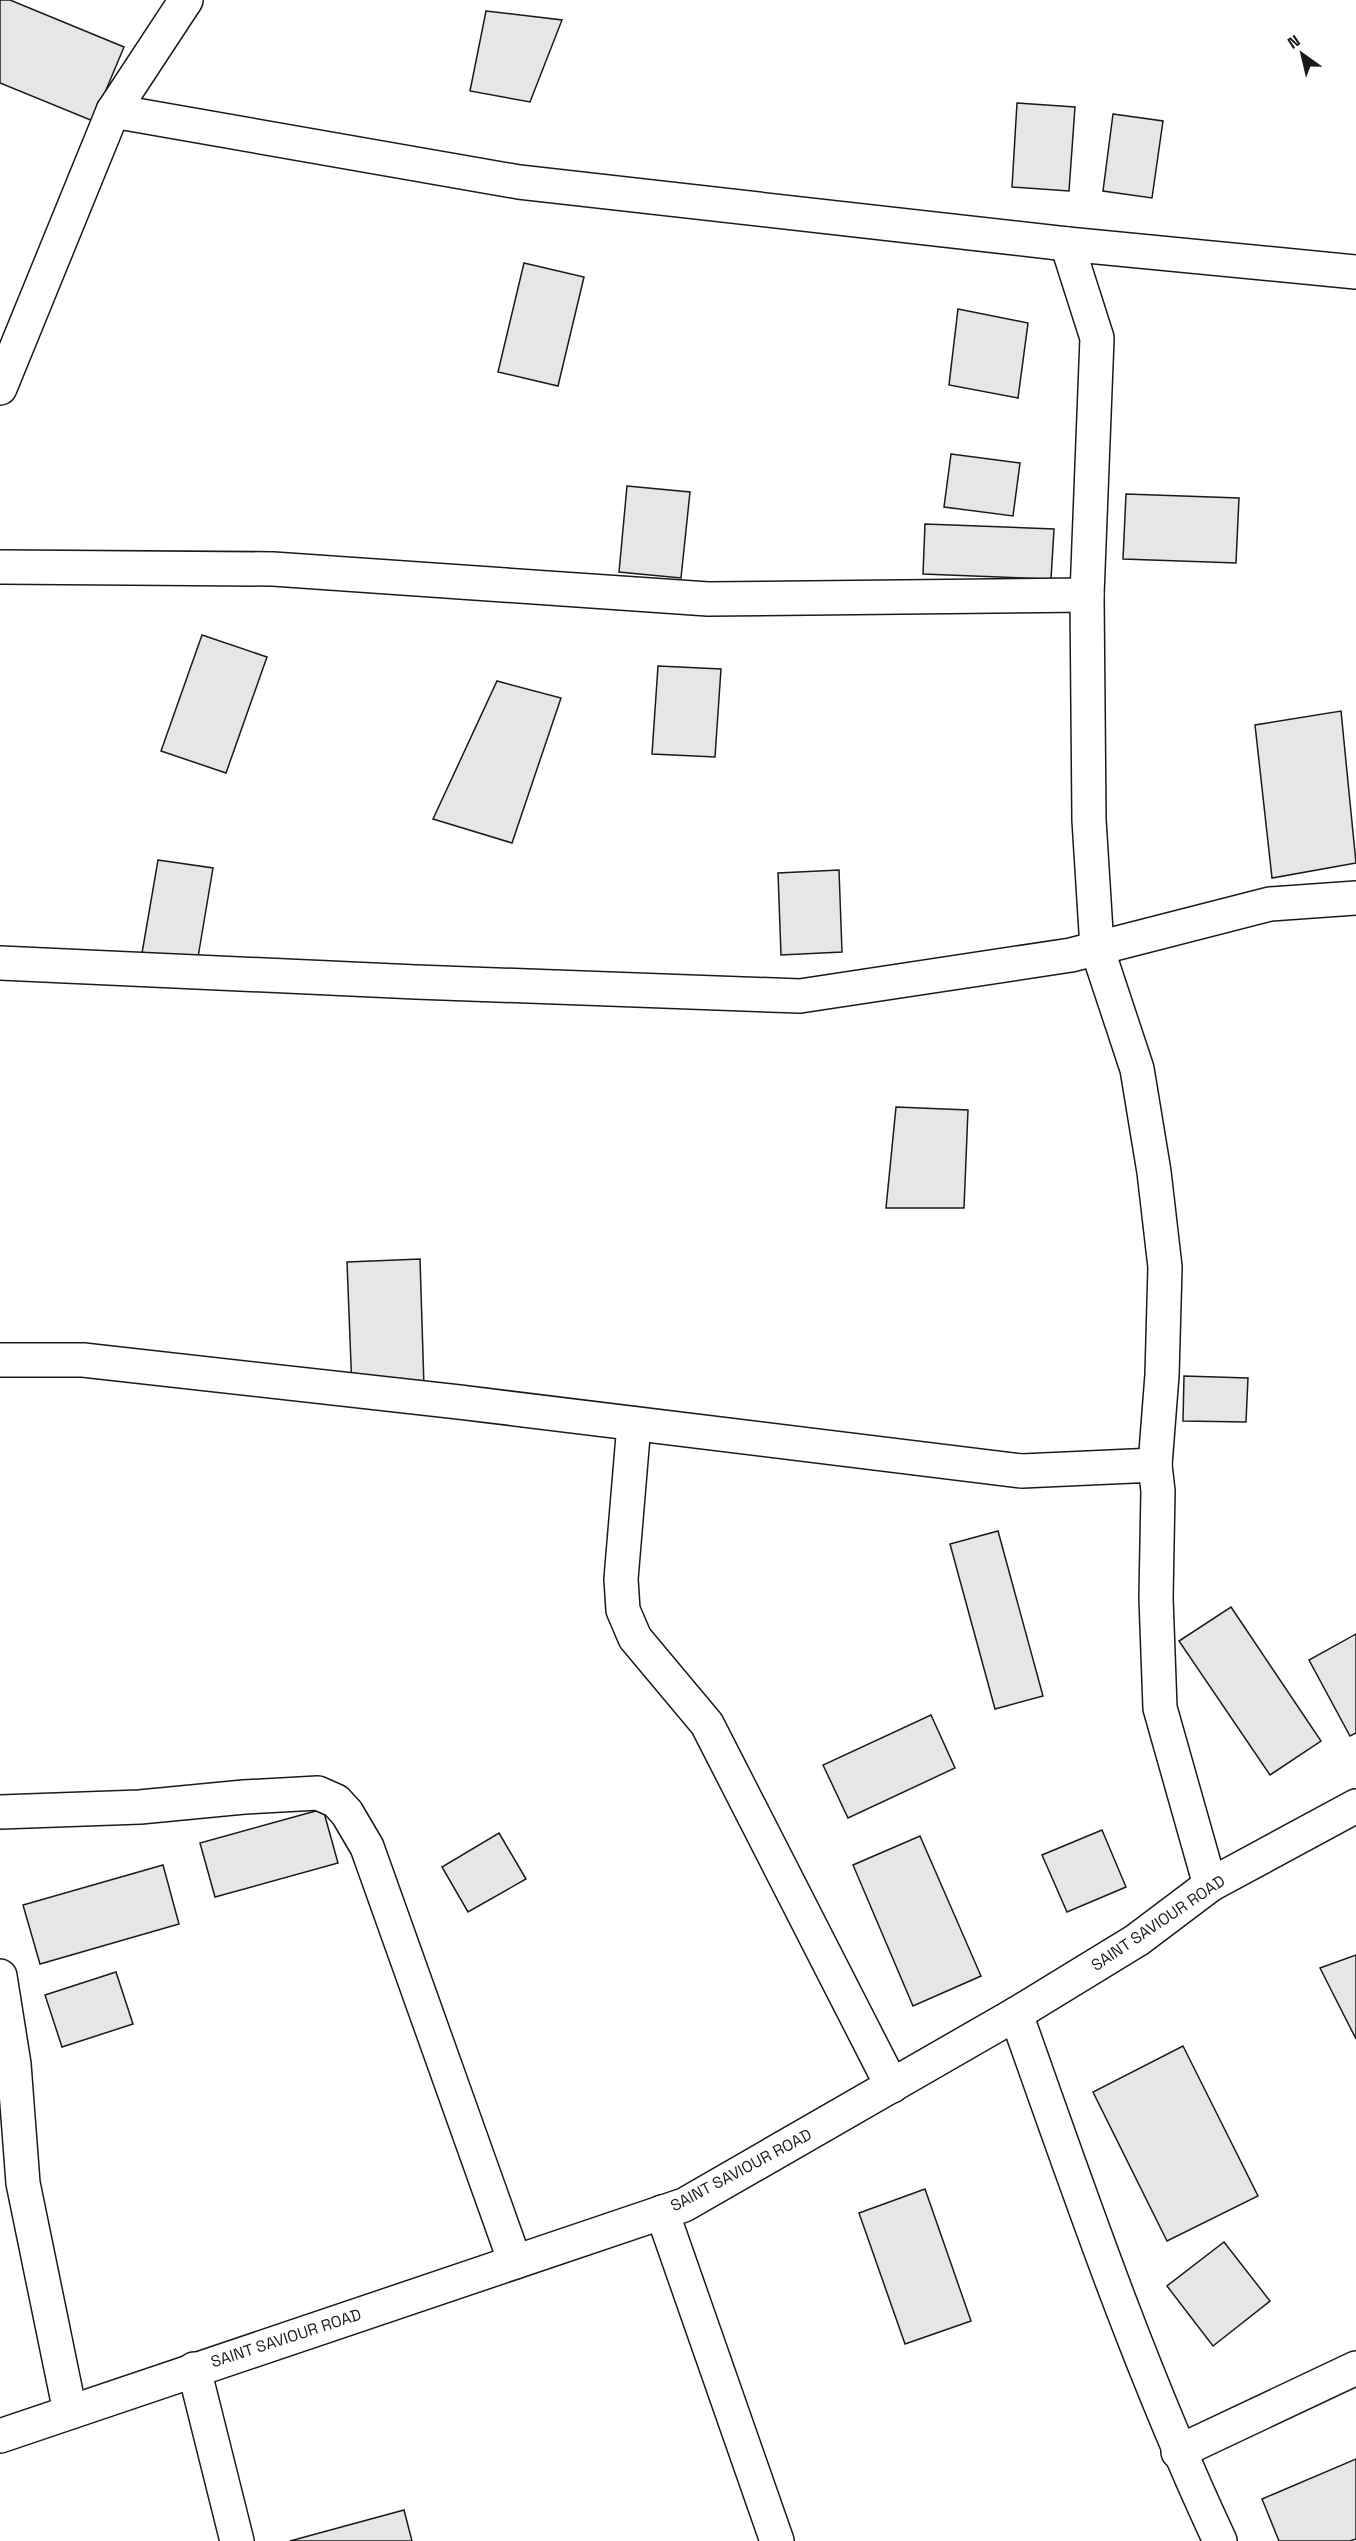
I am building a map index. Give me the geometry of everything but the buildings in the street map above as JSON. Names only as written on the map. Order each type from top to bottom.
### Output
[{"type":"street","points":[[0,388],[113,111],[186,0]]},
{"type":"street","points":[[113,111],[519,182],[1067,244],[1356,272]]},
{"type":"street","points":[[1067,244],[1097,338],[1087,595],[1089,820],[1097,948],[1137,1069],[1154,1172],[1166,1267],[1162,1375],[1155,1465],[1158,1491],[1156,1598],[1160,1708],[1210,1885]]},
{"type":"street","points":[[0,567],[273,569],[708,599],[1087,595]]},
{"type":"street","points":[[0,963],[416,982],[800,996],[1071,955],[1270,904],[1356,898]]},
{"type":"street","points":[[0,1360],[83,1360],[1022,1471],[1155,1465]]},
{"type":"street","points":[[634,1424],[621,1579],[623,1610],[635,1638],[707,1724],[892,2086]]},
{"type":"street","points":[[0,1812],[140,1807],[244,1797],[318,1793],[336,1801],[347,1814],[367,1847],[515,2262]]},
{"type":"street","name":"SAINT SAVIOUR ROAD","points":[[0,2436],[684,2205],[1016,2014],[1137,1940],[1210,1885],[1356,1806]]},
{"type":"street","points":[[0,1976],[14,2064],[23,2183],[69,2412]]},
{"type":"street","points":[[1016,2014],[1114,2289],[1178,2452],[1220,2541]]},
{"type":"street","points":[[662,2212],[777,2541]]},
{"type":"street","points":[[1178,2452],[1356,2368]]},
{"type":"street","points":[[194,2369],[237,2541]]}]
